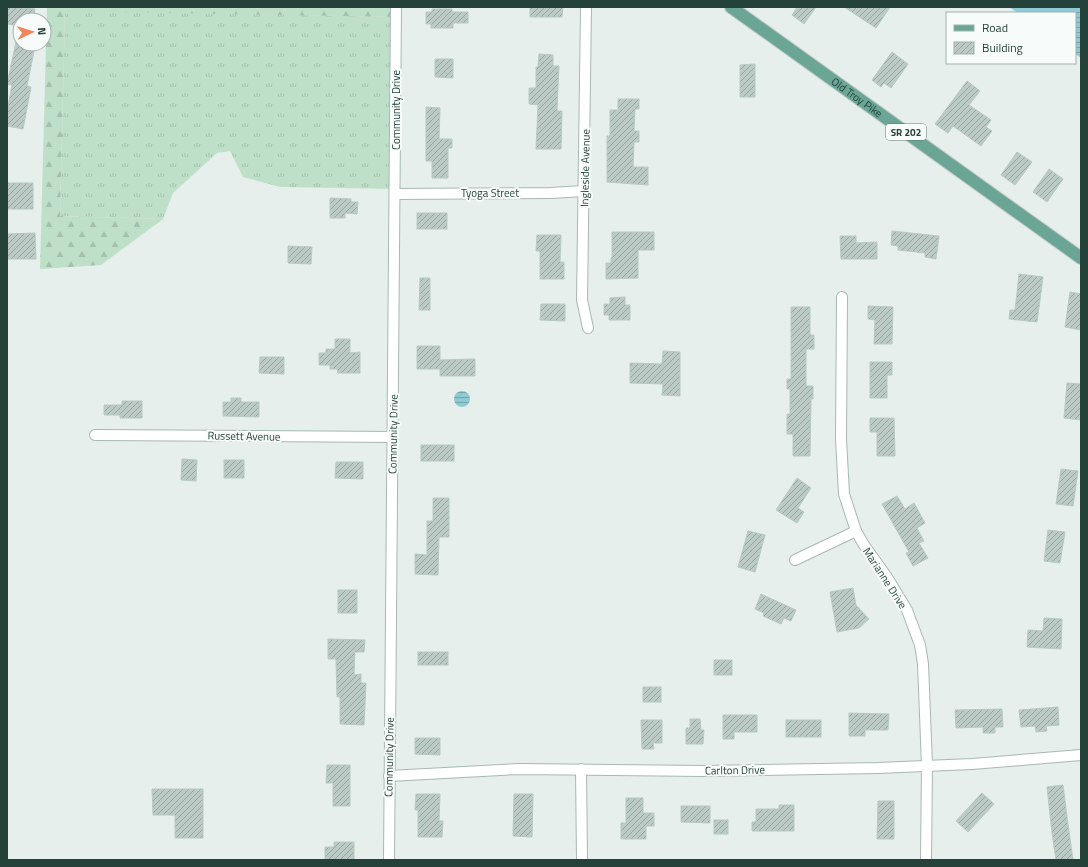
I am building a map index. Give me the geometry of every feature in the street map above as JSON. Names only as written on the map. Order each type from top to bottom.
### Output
[{"type":"main road","name":"Old Troy Pike","points":[[731,7],[1081,258]]},
{"type":"street","name":"Community Drive","points":[[389,860],[396,7]]},
{"type":"street","name":"Ingleside Avenue","points":[[586,7],[582,300],[588,328]]},
{"type":"street","name":"Tyoga Street","points":[[395,194],[584,191]]},
{"type":"street","name":"Marianne Drive","points":[[842,297],[841,469],[844,494],[856,531],[864,545],[887,576],[907,610],[914,627],[923,664],[927,766],[926,860]]},
{"type":"street","name":"Russett Avenue","points":[[95,435],[393,437]]},
{"type":"street","points":[[795,560],[856,531]]},
{"type":"street","name":"Carlton Drive","points":[[389,776],[520,769],[704,770],[927,766],[1081,756]]},
{"type":"street","points":[[581,769],[582,860]]},
{"type":"green space","points":[[47,7],[396,7],[396,17],[65,11],[60,216],[163,219],[101,265],[40,269],[46,52],[52,52],[52,12],[47,12]]},
{"type":"green space","points":[[65,10],[396,17],[395,189],[280,187],[243,177],[230,151],[217,153],[173,193],[163,219],[60,216]]},
{"type":"water","points":[[1009,7],[1081,7],[1081,58],[1076,55],[1076,12],[1016,12]]},
{"type":"water","points":[[459,391],[465,391],[470,396],[468,405],[465,407],[459,407],[454,402],[454,396]]},
{"type":"building","points":[[7,7],[35,9],[34,12],[12,12],[12,25],[7,24]]},
{"type":"building","points":[[530,7],[563,7],[562,17],[530,17]]},
{"type":"building","points":[[797,7],[816,7],[804,24],[792,15]]},
{"type":"building","points":[[844,7],[890,7],[876,28]]},
{"type":"building","points":[[432,9],[452,9],[452,12],[468,12],[468,23],[453,23],[453,28],[431,28],[431,24],[426,24],[426,12],[432,12]]},
{"type":"building","points":[[14,52],[34,52],[27,86],[31,87],[23,129],[7,126],[7,111],[12,85],[7,84]]},
{"type":"building","points":[[892,52],[908,64],[891,88],[884,83],[881,87],[872,80]]},
{"type":"building","points":[[539,54],[553,55],[553,66],[559,66],[557,111],[562,111],[561,149],[536,149],[538,105],[529,104],[529,88],[536,88],[536,67],[538,67]]},
{"type":"building","points":[[435,59],[453,59],[453,78],[435,77]]},
{"type":"building","points":[[755,64],[755,97],[740,97],[740,65]]},
{"type":"building","points":[[967,81],[980,91],[969,105],[991,120],[986,127],[992,131],[981,146],[953,126],[948,133],[935,124]]},
{"type":"building","points":[[618,99],[639,99],[639,109],[635,109],[634,131],[639,131],[639,142],[634,142],[633,167],[648,167],[648,185],[607,182],[607,136],[610,136],[610,110],[618,110]]},
{"type":"building","points":[[426,107],[440,108],[439,139],[452,139],[452,148],[448,148],[448,178],[432,178],[432,161],[426,161]]},
{"type":"building","points":[[1017,152],[1032,162],[1015,185],[1001,175]]},
{"type":"building","points":[[1049,169],[1063,179],[1047,202],[1033,192]]},
{"type":"building","points":[[7,183],[33,183],[33,209],[7,209]]},
{"type":"building","points":[[330,198],[351,199],[351,202],[358,202],[357,214],[345,213],[345,218],[330,218]]},
{"type":"building","points":[[417,213],[447,213],[447,229],[417,229]]},
{"type":"building","points":[[892,231],[939,236],[936,259],[925,257],[925,253],[898,250],[898,246],[891,245]]},
{"type":"building","points":[[612,232],[654,232],[654,250],[638,250],[638,278],[606,279],[606,263],[611,263],[612,258]]},
{"type":"building","points":[[35,233],[36,259],[7,259],[7,234]]},
{"type":"building","points":[[537,235],[561,235],[560,262],[564,262],[564,279],[540,279],[540,251],[536,251]]},
{"type":"building","points":[[840,236],[856,236],[856,243],[877,242],[877,259],[841,259]]},
{"type":"building","points":[[288,246],[312,247],[311,264],[288,263]]},
{"type":"building","points":[[1019,274],[1043,277],[1037,322],[1009,319],[1010,310],[1015,310]]},
{"type":"building","points":[[420,278],[430,278],[430,310],[419,310]]},
{"type":"building","points":[[1070,292],[1081,294],[1081,330],[1065,327]]},
{"type":"building","points":[[625,297],[625,305],[630,305],[630,320],[609,320],[609,315],[604,315],[604,304],[610,304],[610,298]]},
{"type":"building","points":[[541,304],[565,304],[565,321],[540,320]]},
{"type":"building","points":[[868,306],[893,307],[892,344],[874,344],[875,320],[868,319]]},
{"type":"building","points":[[791,307],[810,307],[810,335],[814,335],[814,349],[806,349],[806,386],[813,386],[813,399],[811,399],[810,456],[793,456],[793,434],[787,434],[787,414],[790,414],[790,389],[787,389],[787,379],[791,379]]},
{"type":"building","points":[[335,339],[350,339],[350,353],[360,352],[360,373],[338,373],[337,369],[330,369],[330,365],[319,365],[319,353],[326,353],[326,349],[335,349]]},
{"type":"building","points":[[417,346],[440,346],[440,360],[475,359],[475,376],[440,376],[440,369],[417,369]]},
{"type":"building","points":[[663,351],[680,352],[680,396],[662,395],[663,384],[630,383],[630,363],[662,364]]},
{"type":"building","points":[[260,357],[284,357],[284,374],[259,373]]},
{"type":"building","points":[[870,362],[892,362],[892,375],[887,375],[887,398],[870,398]]},
{"type":"building","points":[[1067,383],[1081,384],[1081,420],[1064,418]]},
{"type":"building","points":[[231,398],[241,398],[241,402],[259,402],[259,417],[223,416],[223,402],[231,402]]},
{"type":"building","points":[[122,401],[142,401],[142,418],[120,418],[120,415],[104,415],[104,405],[122,405]]},
{"type":"building","points":[[870,418],[894,418],[895,456],[877,456],[877,432],[870,432]]},
{"type":"building","points":[[421,445],[454,445],[454,461],[421,461]]},
{"type":"building","points":[[182,459],[197,460],[196,481],[181,480]]},
{"type":"building","points":[[224,460],[244,460],[244,478],[224,478]]},
{"type":"building","points":[[336,462],[363,462],[363,479],[335,478]]},
{"type":"building","points":[[1061,469],[1078,471],[1073,506],[1056,504]]},
{"type":"building","points":[[797,478],[811,488],[798,508],[804,512],[797,523],[776,510]]},
{"type":"building","points":[[897,496],[905,509],[914,503],[925,523],[917,528],[924,541],[919,543],[928,558],[913,566],[906,553],[909,552],[882,504]]},
{"type":"building","points":[[433,498],[449,498],[449,537],[439,537],[438,575],[415,574],[415,554],[427,555],[427,521],[433,521]]},
{"type":"building","points":[[1048,530],[1065,532],[1060,563],[1044,561]]},
{"type":"building","points":[[748,531],[765,535],[755,572],[738,567]]},
{"type":"building","points":[[853,588],[856,605],[869,619],[859,628],[837,632],[830,592]]},
{"type":"building","points":[[338,590],[357,590],[357,613],[338,613]]},
{"type":"building","points":[[761,594],[796,610],[791,621],[784,618],[781,624],[763,616],[764,613],[755,609]]},
{"type":"building","points":[[1044,618],[1062,619],[1061,649],[1027,647],[1028,630],[1043,631]]},
{"type":"building","points":[[328,639],[365,640],[364,652],[355,652],[354,675],[361,674],[361,683],[366,683],[364,725],[340,724],[340,697],[337,697],[336,659],[328,659]]},
{"type":"building","points":[[418,652],[448,652],[448,665],[418,665]]},
{"type":"building","points":[[714,660],[732,660],[732,675],[714,675]]},
{"type":"building","points":[[643,687],[661,687],[661,702],[643,702]]},
{"type":"building","points":[[1058,707],[1059,725],[1046,726],[1047,731],[1036,732],[1035,726],[1021,727],[1019,710]]},
{"type":"building","points":[[1002,709],[1003,727],[995,727],[995,733],[983,733],[983,727],[956,728],[955,710]]},
{"type":"building","points":[[849,713],[889,714],[888,730],[865,730],[865,736],[849,736]]},
{"type":"building","points":[[723,715],[757,715],[757,732],[734,732],[734,739],[723,739]]},
{"type":"building","points":[[690,719],[700,719],[701,730],[704,730],[703,744],[686,744],[686,728],[690,728]]},
{"type":"building","points":[[641,720],[662,720],[662,743],[653,743],[654,749],[642,749]]},
{"type":"building","points":[[786,720],[821,720],[821,737],[786,737]]},
{"type":"building","points":[[415,738],[440,738],[440,755],[415,754]]},
{"type":"building","points":[[327,765],[350,765],[350,806],[333,806],[333,783],[326,783]]},
{"type":"building","points":[[1063,785],[1073,860],[1056,860],[1052,833],[1047,787]]},
{"type":"building","points":[[152,789],[203,789],[203,838],[175,838],[175,815],[153,815]]},
{"type":"building","points":[[982,793],[994,804],[968,832],[956,821]]},
{"type":"building","points":[[416,794],[440,794],[439,821],[443,821],[442,837],[418,837],[418,810],[415,810]]},
{"type":"building","points":[[514,794],[533,794],[532,837],[513,836]]},
{"type":"building","points":[[626,798],[643,798],[643,813],[654,813],[654,826],[646,826],[646,839],[621,839],[621,823],[626,823]]},
{"type":"building","points":[[878,801],[894,801],[894,839],[877,839]]},
{"type":"building","points":[[779,805],[794,805],[794,831],[752,831],[752,822],[756,822],[756,809],[779,809]]},
{"type":"building","points":[[681,806],[710,806],[710,823],[681,822]]},
{"type":"building","points":[[714,820],[728,820],[728,834],[714,834]]},
{"type":"building","points":[[334,842],[354,842],[354,860],[325,860],[325,847],[334,847]]}]
